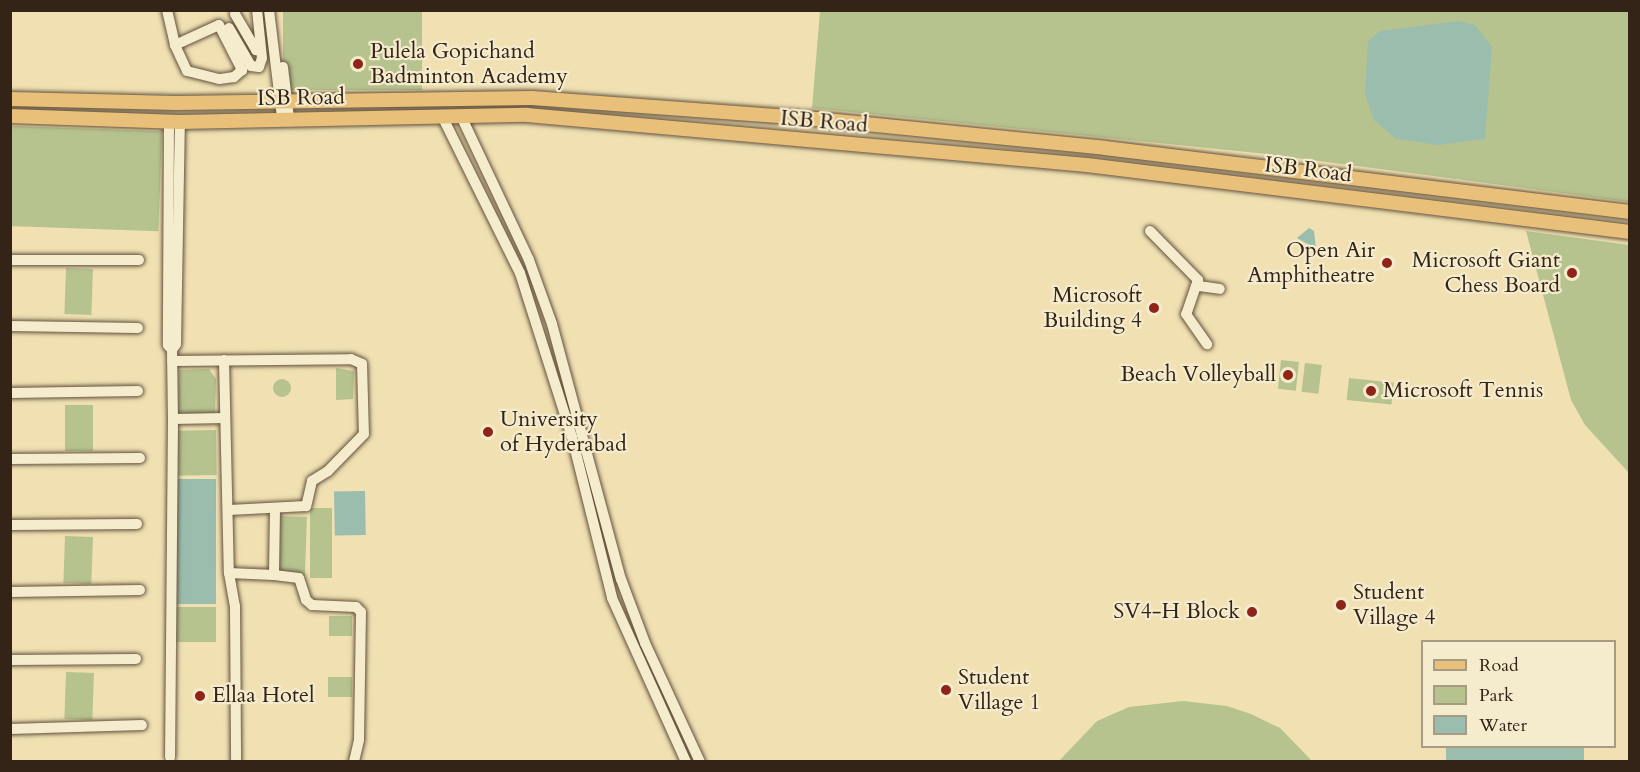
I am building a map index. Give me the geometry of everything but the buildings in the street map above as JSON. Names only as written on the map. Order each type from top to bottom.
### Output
[{"type":"main road","name":"ISB Road","points":[[10,99],[283,102],[531,98],[816,119],[1106,148],[1629,212]]},
{"type":"main road","name":"ISB Road","points":[[10,117],[174,122],[527,115],[1087,165],[1629,232]]},
{"type":"street","points":[[167,10],[175,45],[191,73],[219,79],[234,76],[243,67],[224,26]]},
{"type":"street","points":[[224,26],[253,68],[261,64],[257,10]]},
{"type":"street","points":[[269,10],[285,118]]},
{"type":"street","points":[[276,10],[283,102]]},
{"type":"street","points":[[175,45],[224,26],[235,12],[256,50],[261,50]]},
{"type":"street","points":[[442,116],[520,273],[572,437],[612,598],[686,762]]},
{"type":"street","points":[[461,116],[529,260],[552,324],[621,579],[645,643],[700,762]]},
{"type":"street","points":[[170,757],[172,355],[176,344],[174,122]]},
{"type":"street","points":[[1150,231],[1188,267],[1199,286]]},
{"type":"street","points":[[10,260],[139,261]]},
{"type":"street","points":[[1199,286],[1220,289]]},
{"type":"street","points":[[1199,286],[1187,316],[1203,333],[1207,344]]},
{"type":"street","points":[[10,326],[138,328]]},
{"type":"street","points":[[172,355],[224,360],[351,359],[362,364],[364,434],[328,471],[312,481],[306,506],[275,510],[229,510]]},
{"type":"street","points":[[224,360],[229,573],[235,606],[236,762]]},
{"type":"street","points":[[10,393],[138,391]]},
{"type":"street","points":[[173,419],[225,418]]},
{"type":"street","points":[[10,459],[140,458]]},
{"type":"street","points":[[274,575],[275,510]]},
{"type":"street","points":[[10,525],[137,524]]},
{"type":"street","points":[[229,573],[298,578],[306,600],[312,605],[356,607],[361,612],[359,740],[354,762]]},
{"type":"street","points":[[10,592],[140,590]]},
{"type":"street","points":[[10,660],[136,659]]},
{"type":"street","points":[[10,729],[142,725]]},
{"type":"green space","name":"Pulela Gopichand Badminton Academy","points":[[283,11],[422,11],[422,90],[283,90]]},
{"type":"green space","points":[[820,11],[1629,11],[1629,202],[1267,154],[812,108]]},
{"type":"green space","points":[[11,126],[162,131],[158,231],[10,226]]},
{"type":"green space","points":[[1526,231],[1629,245],[1629,473],[1585,425],[1571,400]]},
{"type":"green space","points":[[66,268],[93,269],[91,315],[64,314]]},
{"type":"green space","name":"Beach Volleyball","points":[[1281,360],[1299,362],[1296,391],[1278,389]]},
{"type":"green space","points":[[1305,363],[1322,365],[1318,394],[1301,392]]},
{"type":"green space","points":[[336,368],[354,371],[353,399],[336,400]]},
{"type":"green space","points":[[209,369],[216,379],[215,414],[177,414],[179,370]]},
{"type":"green space","name":"Microsoft Tennis","points":[[1349,378],[1394,383],[1391,405],[1347,400]]},
{"type":"green space","points":[[282,379],[288,382],[291,388],[288,394],[282,397],[276,394],[273,388],[276,382]]},
{"type":"green space","points":[[65,405],[93,405],[93,451],[65,451]]},
{"type":"green space","points":[[216,430],[217,475],[175,476],[174,431]]},
{"type":"green space","points":[[310,508],[332,508],[332,578],[310,578]]},
{"type":"green space","points":[[276,516],[307,517],[305,576],[274,575]]},
{"type":"green space","points":[[65,536],[93,537],[91,584],[63,583]]},
{"type":"green space","points":[[176,607],[216,607],[216,642],[176,642]]},
{"type":"green space","points":[[329,616],[352,616],[352,636],[329,636]]},
{"type":"green space","points":[[66,672],[94,673],[92,720],[64,719]]},
{"type":"green space","points":[[328,677],[352,677],[352,697],[328,697]]},
{"type":"green space","points":[[1183,701],[1227,706],[1251,714],[1280,728],[1312,761],[1059,761],[1097,721],[1129,707]]},
{"type":"water","points":[[1458,21],[1475,25],[1492,47],[1485,139],[1438,145],[1396,139],[1374,120],[1365,94],[1368,41],[1380,31]]},
{"type":"water","points":[[1309,228],[1314,231],[1316,249],[1297,238]]},
{"type":"water","points":[[175,479],[216,479],[216,604],[175,604]]},
{"type":"water","points":[[365,491],[366,535],[335,536],[334,492]]},
{"type":"water","points":[[1446,748],[1584,748],[1584,762],[1446,762]]},
{"type":"place","name":"Pulela Gopichand Badminton Academy","points":[[358,64]]},
{"type":"place","name":"Open Air Amphitheatre","points":[[1387,263]]},
{"type":"place","name":"Microsoft Giant Chess Board","points":[[1572,273]]},
{"type":"place","name":"Microsoft Building 4","points":[[1154,308]]},
{"type":"place","name":"Beach Volleyball","points":[[1288,375]]},
{"type":"place","name":"Microsoft Tennis","points":[[1371,391]]},
{"type":"place","name":"University of Hyderabad","points":[[488,432]]},
{"type":"place","name":"Student Village 4","points":[[1341,605]]},
{"type":"place","name":"SV4-H Block","points":[[1252,612]]},
{"type":"place","name":"Student Village 1","points":[[946,690]]},
{"type":"place","name":"Ellaa Hotel","points":[[200,696]]}]
